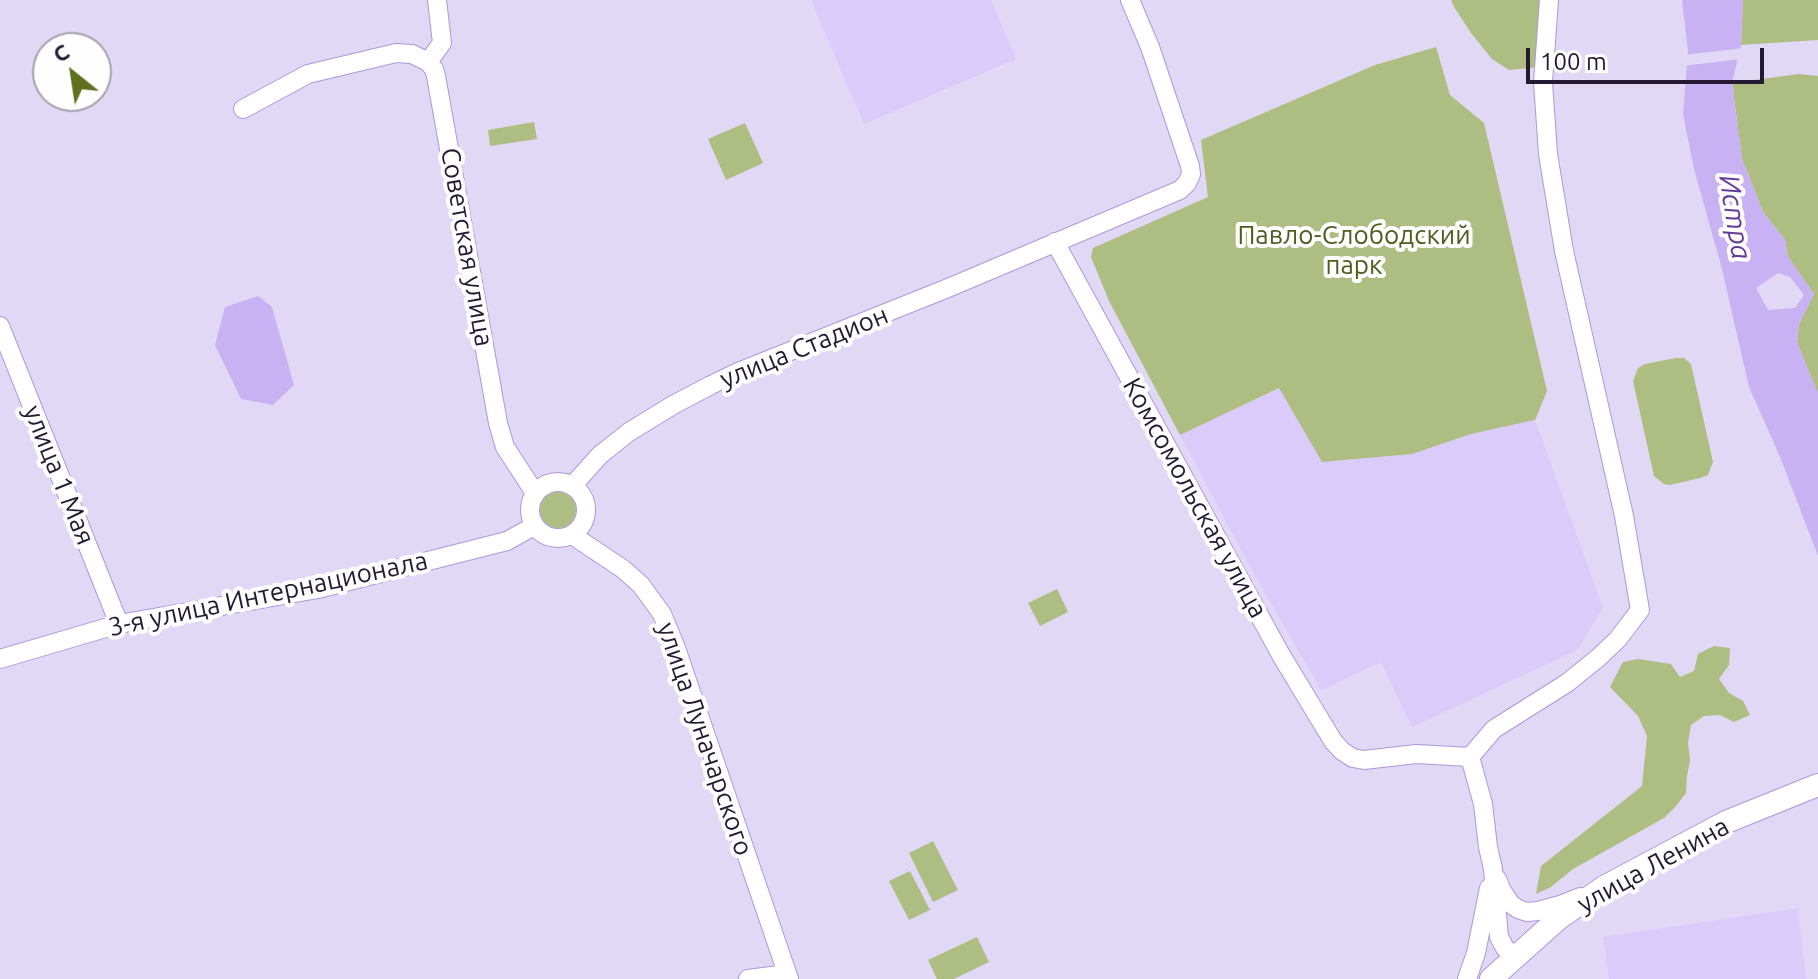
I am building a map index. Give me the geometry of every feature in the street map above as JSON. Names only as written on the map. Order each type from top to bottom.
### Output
[{"type":"main road","name":"улица Ленина","points":[[1491,979],[1558,919],[1604,887],[1686,842],[1818,785]]},
{"type":"street","points":[[243,109],[308,74],[396,53],[412,54],[428,62],[442,43],[437,0]]},
{"type":"street","points":[[1055,242],[1180,190],[1191,174],[1150,47],[1130,0]]},
{"type":"street","points":[[1514,957],[1499,937],[1483,804],[1470,757],[1494,729],[1567,683],[1598,658],[1618,639],[1640,610],[1624,516],[1564,251],[1548,154],[1543,82],[1549,0]]},
{"type":"street","name":"Советская улица","points":[[428,62],[436,76],[498,423],[505,447],[535,493]]},
{"type":"street","name":"улица Стадион","points":[[573,485],[600,455],[629,432],[711,385],[1055,242]]},
{"type":"street","name":"Комсомольская улица","points":[[1055,242],[1281,655],[1333,741],[1353,758],[1364,760],[1416,754],[1470,757]]},
{"type":"street","name":"улица 1 Мая","points":[[0,326],[119,624]]},
{"type":"street","points":[[552,482],[573,485],[585,501],[585,520],[572,535],[561,538],[542,533],[534,526],[530,509],[535,493],[552,482]]},
{"type":"street","name":"3-я улица Интернационала","points":[[0,659],[119,624],[318,589],[507,541],[534,526]]},
{"type":"street","name":"улица Луначарского","points":[[572,535],[623,569],[641,585],[662,614],[788,976]]},
{"type":"street","points":[[1493,869],[1511,904],[1527,912],[1560,905],[1604,887]]},
{"type":"street","points":[[1467,979],[1476,953],[1493,869]]},
{"type":"street","points":[[748,979],[788,976]]},
{"type":"shaded area","points":[[811,0],[991,0],[1016,59],[864,124]]},
{"type":"shaded area","points":[[1280,388],[1322,462],[1412,454],[1471,434],[1535,420],[1603,608],[1577,650],[1412,727],[1381,662],[1321,690],[1248,563],[1180,435]]},
{"type":"shaded area","points":[[1798,908],[1806,979],[1609,979],[1603,937]]},
{"type":"green space","points":[[1451,0],[1542,0],[1540,67],[1509,70],[1492,59],[1471,33]]},
{"type":"green space","points":[[1743,0],[1818,0],[1818,40],[1741,45]]},
{"type":"green space","name":"Павло-Слободский парк","points":[[1436,47],[1450,95],[1484,123],[1547,391],[1535,420],[1471,434],[1412,454],[1322,462],[1279,388],[1180,435],[1109,301],[1091,257],[1093,248],[1208,197],[1201,140],[1375,65]]},
{"type":"green space","points":[[1799,74],[1818,76],[1818,394],[1797,342],[1799,324],[1814,294],[1788,257],[1785,240],[1763,212],[1742,159],[1732,83]]},
{"type":"green space","points":[[534,122],[537,139],[490,146],[488,130]]},
{"type":"green space","points":[[745,123],[763,163],[726,180],[708,139]]},
{"type":"green space","points":[[1684,358],[1691,364],[1713,462],[1708,475],[1670,485],[1654,476],[1633,381],[1638,368],[1645,364]]},
{"type":"green space","points":[[558,492],[571,497],[576,510],[571,523],[558,528],[545,523],[540,510],[545,497]]},
{"type":"green space","points":[[1057,589],[1068,612],[1040,626],[1028,603]]},
{"type":"green space","points":[[1714,646],[1730,648],[1729,665],[1719,679],[1729,693],[1743,701],[1750,715],[1734,722],[1720,715],[1704,716],[1691,725],[1686,793],[1676,806],[1664,818],[1573,869],[1551,887],[1536,894],[1541,866],[1642,786],[1647,736],[1638,716],[1610,687],[1623,662],[1638,659],[1671,664],[1680,677],[1694,671],[1698,654]]},
{"type":"green space","points":[[933,841],[958,890],[933,902],[909,853]]},
{"type":"green space","points":[[910,871],[930,910],[909,920],[889,881]]},
{"type":"green space","points":[[977,937],[989,962],[954,979],[937,979],[928,960]]},
{"type":"water","name":"Истра","points":[[1682,0],[1743,0],[1741,45],[1732,83],[1742,159],[1763,212],[1785,240],[1788,257],[1814,294],[1799,324],[1797,342],[1818,394],[1818,556],[1749,387],[1683,114],[1688,51]],"holes":[[[1778,273],[1790,277],[1804,295],[1795,308],[1768,310],[1756,288]]]},
{"type":"water","points":[[258,296],[272,307],[294,385],[273,405],[241,399],[215,345],[225,307]]},
{"type":"pier","points":[[1744,48],[1742,59],[1682,66],[1683,55]]}]
